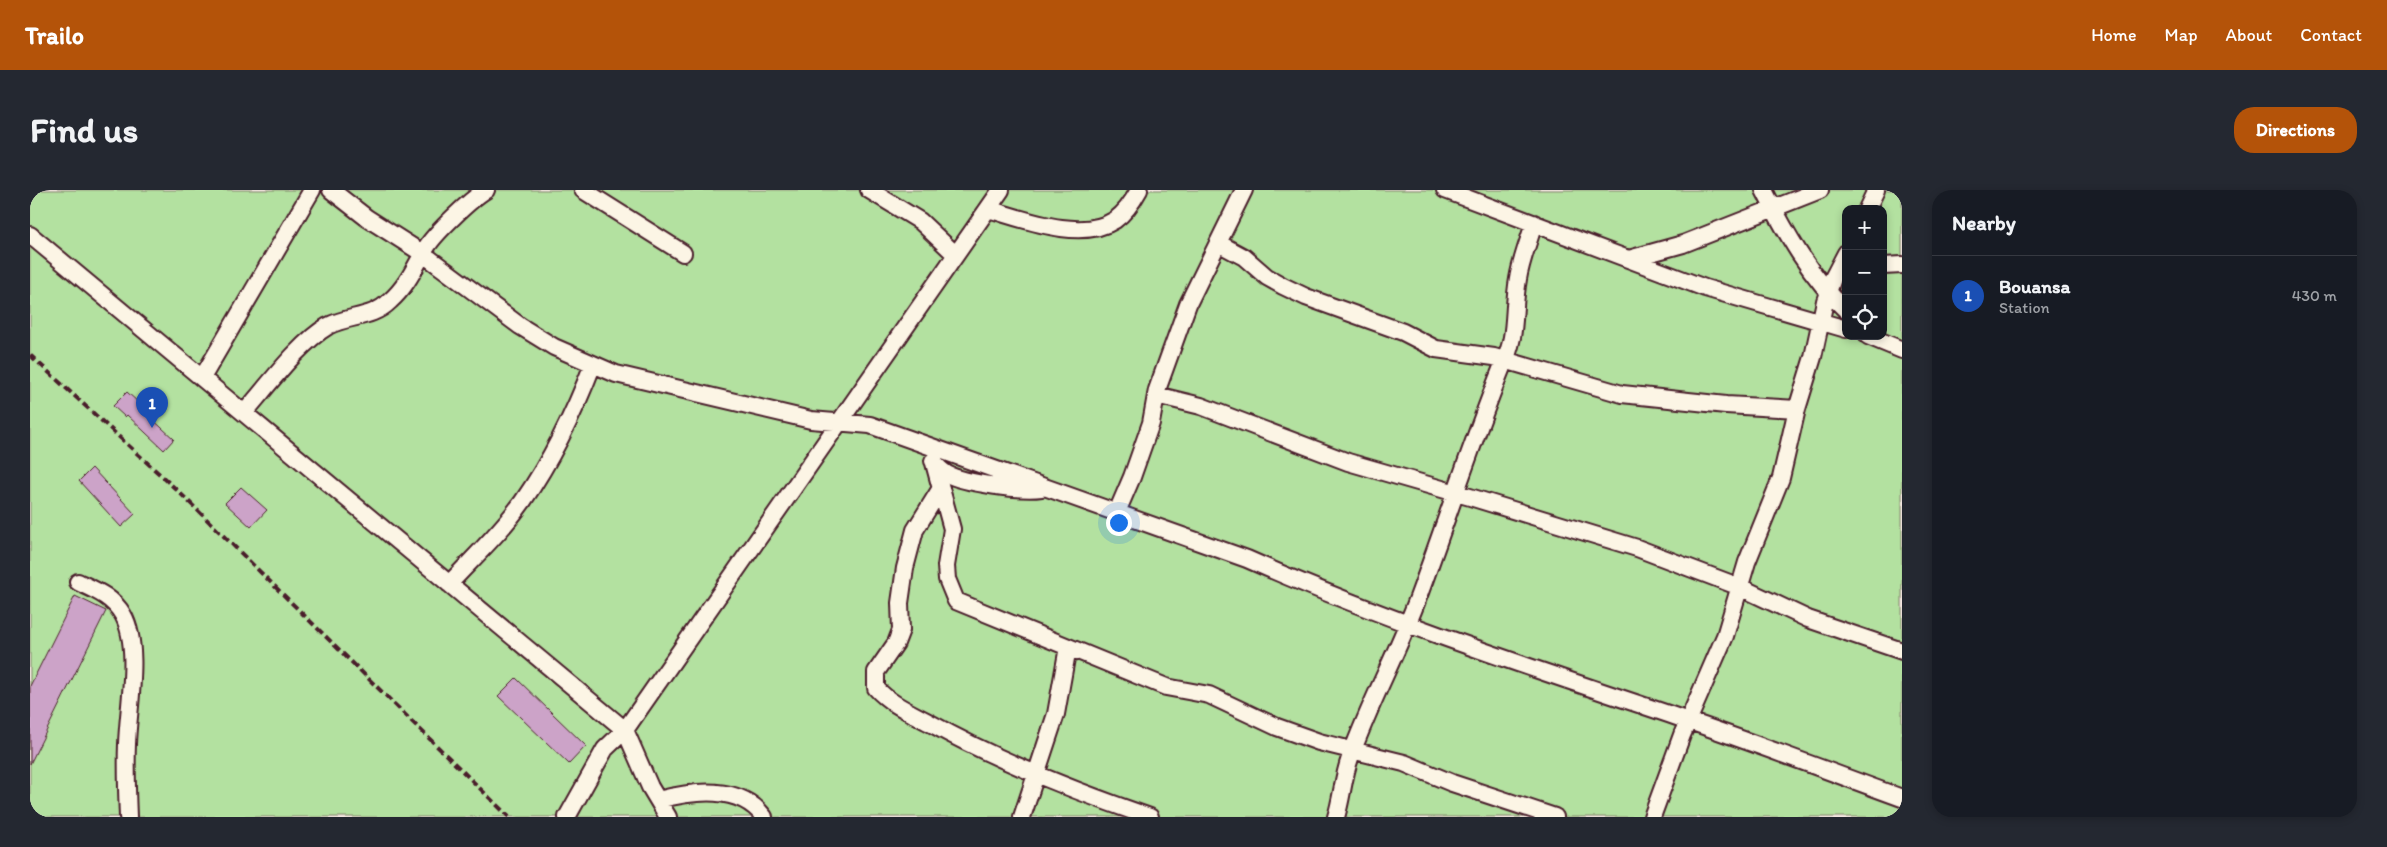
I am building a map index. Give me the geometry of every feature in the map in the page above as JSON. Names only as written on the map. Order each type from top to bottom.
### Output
[{"type":"street","points":[[202,378],[312,190]]},
{"type":"street","points":[[331,190],[367,218],[424,254],[520,326],[554,346],[616,374],[811,420],[870,425],[1247,559],[1308,586],[1408,624],[1688,720],[1902,798]]},
{"type":"street","points":[[244,413],[317,333],[342,320],[356,319],[379,311],[392,300],[442,230],[486,190]]},
{"type":"street","points":[[583,190],[684,253]]},
{"type":"street","points":[[869,190],[920,221],[955,254]]},
{"type":"street","points":[[567,817],[605,749],[625,730],[1000,190]]},
{"type":"street","points":[[1117,512],[1151,423],[1156,395],[1188,304],[1244,190]]},
{"type":"street","points":[[1445,190],[1706,288],[1842,328]]},
{"type":"street","points":[[1764,190],[1773,209],[1828,293],[1842,306]]},
{"type":"street","points":[[1629,259],[1683,244],[1820,190]]},
{"type":"street","points":[[1869,205],[1876,190]]},
{"type":"street","points":[[988,209],[1047,225],[1090,229],[1116,219],[1128,208],[1134,191]]},
{"type":"street","points":[[1336,817],[1353,752],[1371,703],[1408,624],[1454,492],[1512,342],[1518,276],[1534,223]]},
{"type":"street","points":[[30,235],[625,730],[668,817]]},
{"type":"street","points":[[1218,243],[1244,257],[1267,277],[1306,297],[1403,332],[1436,349],[1505,360],[1622,394],[1726,405],[1797,409]]},
{"type":"street","points":[[1887,266],[1902,265]]},
{"type":"street","points":[[1652,817],[1688,720],[1725,636],[1747,562],[1781,478],[1828,293],[1842,268]]},
{"type":"street","points":[[1880,340],[1893,344]]},
{"type":"street","points":[[449,584],[488,543],[522,502],[560,436],[593,364]]},
{"type":"street","points":[[1156,395],[1201,406],[1348,462],[1637,548],[1740,587],[1808,619],[1902,651]]},
{"type":"street","points":[[922,444],[934,463],[952,529],[946,556],[947,579],[956,601],[1166,687],[1209,695],[1277,727],[1319,742],[1353,752],[1404,762],[1452,783],[1555,817]]},
{"type":"street","points":[[934,463],[947,474],[997,486],[1032,490],[1048,487]]},
{"type":"street","points":[[941,488],[915,530],[904,568],[900,603],[901,630],[896,643],[876,672],[876,688],[897,704],[947,733],[1036,776],[1150,817]]},
{"type":"street","points":[[78,582],[113,602],[122,614],[131,636],[127,746],[128,817]]},
{"type":"street","points":[[1022,817],[1056,714],[1068,647]]},
{"type":"street","points":[[658,800],[689,794],[727,794],[742,797],[754,805],[764,817]]},
{"type":"green space","points":[[30,190],[1902,190],[1902,817],[30,817]]},
{"type":"building","points":[[127,392],[139,403],[137,405],[174,439],[164,450],[127,415],[125,417],[113,406]]},
{"type":"building","points":[[92,468],[135,514],[121,527],[79,481]]},
{"type":"building","points":[[241,487],[267,510],[251,527],[225,503]]},
{"type":"building","points":[[75,596],[106,611],[30,764],[30,686]]},
{"type":"building","points":[[516,678],[586,746],[569,764],[498,696]]},
{"type":"railway","points":[[30,355],[178,491],[509,817]]},
{"type":"place","name":"Bouansa","points":[[152,428]]}]
